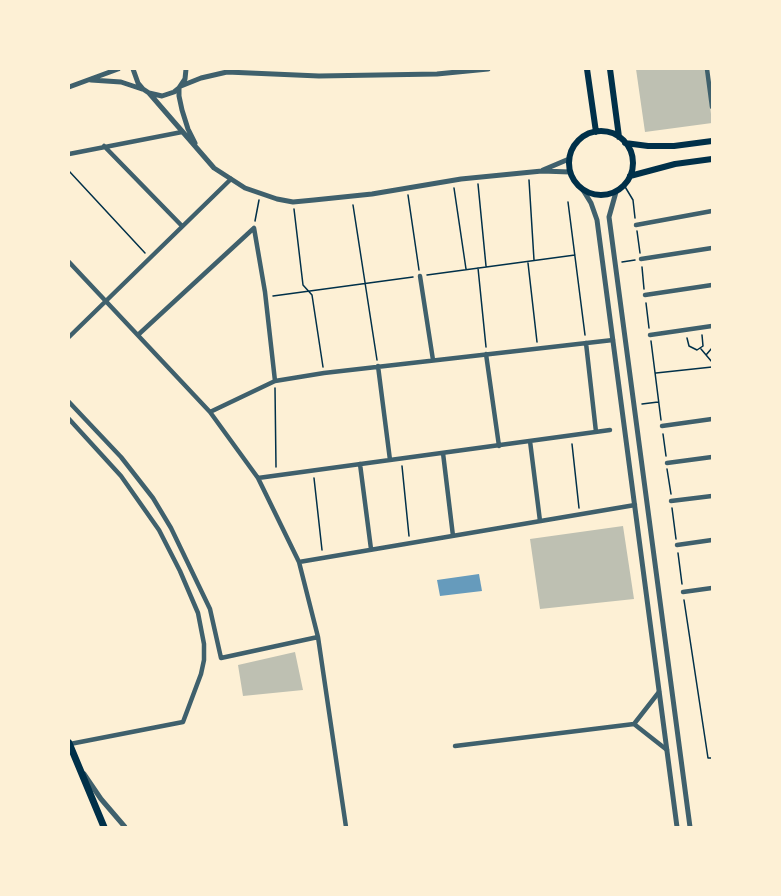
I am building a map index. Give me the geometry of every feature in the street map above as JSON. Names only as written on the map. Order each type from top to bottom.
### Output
[{"type":"main road","points":[[587,69],[596,132]]},
{"type":"main road","points":[[610,69],[619,137]]},
{"type":"main road","points":[[596,132],[619,137],[631,153],[633,165],[624,185],[616,192],[600,195],[583,190],[575,182],[570,172],[569,159],[574,146],[584,136],[596,132]]},
{"type":"main road","points":[[625,143],[674,146],[712,141]]},
{"type":"main road","points":[[630,176],[675,164],[712,159]]},
{"type":"main road","points":[[69,743],[104,827]]},
{"type":"street","points":[[69,87],[118,69]]},
{"type":"street","points":[[133,69],[143,89]]},
{"type":"street","points":[[186,69],[179,96],[185,119],[200,152]]},
{"type":"street","points":[[219,69],[227,72]]},
{"type":"street","points":[[149,93],[162,96],[201,78],[227,72],[319,76],[437,74],[488,69]]},
{"type":"street","points":[[707,69],[712,107]]},
{"type":"street","points":[[91,80],[121,82],[143,89],[149,93],[213,168],[260,193],[293,202],[453,180],[542,171],[570,172]]},
{"type":"street","points":[[69,154],[182,132]]},
{"type":"street","points":[[104,146],[182,226]]},
{"type":"street","points":[[542,171],[569,159]]},
{"type":"street","points":[[69,337],[231,179]]},
{"type":"street","points":[[583,190],[591,202],[597,220],[677,827]]},
{"type":"street","points":[[616,192],[609,217],[690,827]]},
{"type":"street","points":[[636,225],[712,211]]},
{"type":"street","points":[[254,228],[265,292],[275,381]]},
{"type":"street","points":[[139,334],[254,228]]},
{"type":"street","points":[[641,259],[712,248]]},
{"type":"street","points":[[70,264],[210,411],[258,478],[299,562],[318,637],[346,827]]},
{"type":"street","points":[[420,276],[433,360]]},
{"type":"street","points":[[645,295],[712,285]]},
{"type":"street","points":[[650,334],[712,326]]},
{"type":"street","points":[[210,411],[275,381],[378,366],[613,340]]},
{"type":"street","points":[[586,343],[596,432]]},
{"type":"street","points":[[486,354],[499,446]]},
{"type":"street","points":[[378,366],[390,460]]},
{"type":"street","points":[[69,402],[121,457],[153,498],[171,528],[210,609],[220,658],[318,637]]},
{"type":"street","points":[[69,418],[121,476],[159,530],[198,614],[204,644],[201,674],[183,722],[69,743]]},
{"type":"street","points":[[662,426],[712,419]]},
{"type":"street","points":[[258,478],[610,430]]},
{"type":"street","points":[[530,441],[540,521]]},
{"type":"street","points":[[443,453],[453,536]]},
{"type":"street","points":[[667,463],[712,457]]},
{"type":"street","points":[[360,464],[371,549]]},
{"type":"street","points":[[671,501],[712,495]]},
{"type":"street","points":[[299,562],[635,505]]},
{"type":"street","points":[[677,545],[712,540]]},
{"type":"street","points":[[683,592],[712,588]]},
{"type":"street","points":[[455,746],[634,724],[660,692]]},
{"type":"street","points":[[634,724],[667,750]]},
{"type":"street","points":[[80,769],[125,827]]},
{"type":"path","points":[[69,171],[150,258]]},
{"type":"path","points":[[529,173],[534,260]]},
{"type":"path","points":[[478,178],[486,267]]},
{"type":"path","points":[[453,180],[466,270]]},
{"type":"path","points":[[624,185],[633,201],[683,592],[708,758],[712,758]]},
{"type":"path","points":[[407,188],[420,276]]},
{"type":"path","points":[[254,228],[260,193]]},
{"type":"path","points":[[351,195],[378,366]]},
{"type":"path","points":[[293,202],[303,285],[312,295],[324,373]]},
{"type":"path","points":[[568,202],[586,343]]},
{"type":"path","points":[[615,263],[641,259]]},
{"type":"path","points":[[528,261],[538,348]]},
{"type":"path","points":[[478,268],[486,354]]},
{"type":"path","points":[[702,335],[701,348],[712,362]]},
{"type":"path","points":[[687,337],[691,349],[701,348]]},
{"type":"path","points":[[706,356],[712,348]]},
{"type":"path","points":[[655,373],[712,367]]},
{"type":"path","points":[[275,381],[276,475]]},
{"type":"path","points":[[634,404],[659,402]]},
{"type":"path","points":[[571,436],[579,514]]},
{"type":"path","points":[[402,458],[410,543]]},
{"type":"path","points":[[313,470],[323,557]]},
{"type":"water","points":[[479,574],[482,591],[440,596],[437,580]]},
{"type":"building","points":[[636,69],[706,69],[712,123],[645,132]]},
{"type":"building","points":[[623,526],[634,599],[540,609],[530,539]]},
{"type":"building","points":[[295,652],[303,690],[243,696],[238,665]]}]
